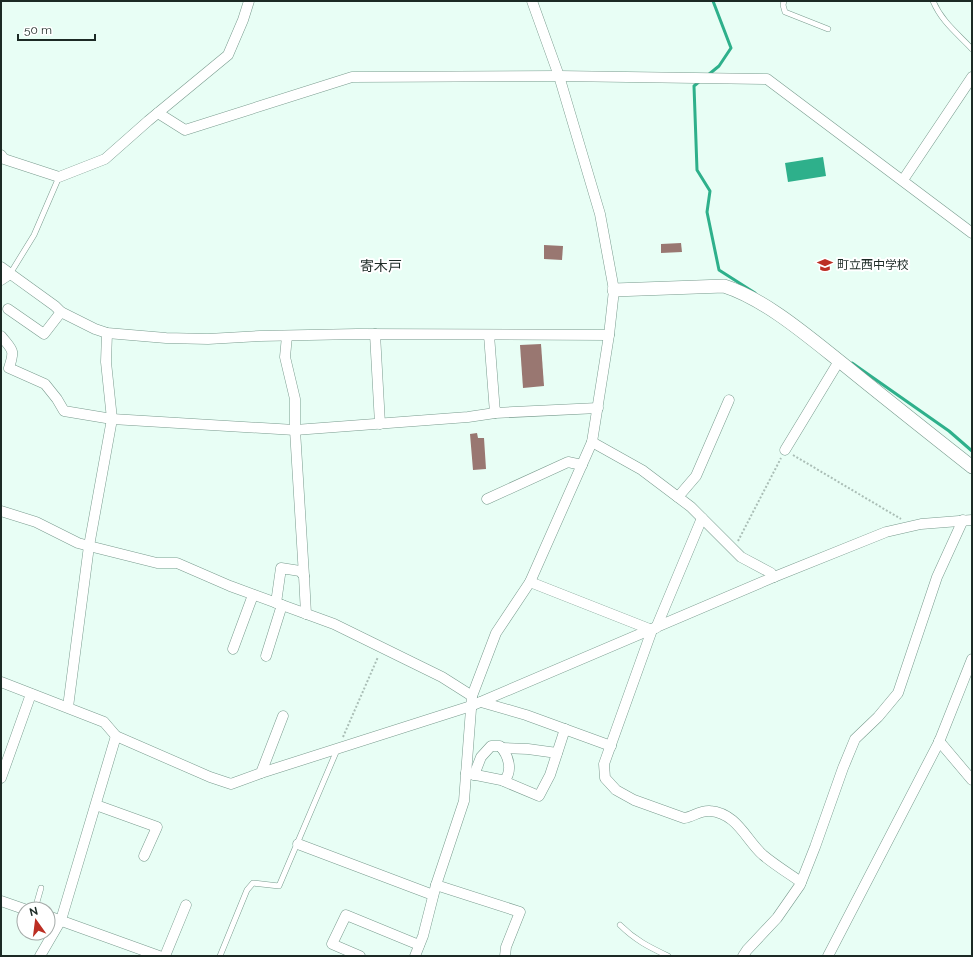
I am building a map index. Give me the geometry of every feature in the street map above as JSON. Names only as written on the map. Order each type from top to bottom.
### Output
[{"type":"street","points":[[1,156],[4,159],[59,177],[106,159],[158,113],[228,55],[243,20],[249,1]]},
{"type":"street","points":[[415,956],[436,885],[464,802],[470,774],[474,701],[496,632],[530,582],[592,442],[609,335],[614,290],[600,214],[559,76],[532,1]]},
{"type":"street","points":[[158,113],[185,130],[352,77],[559,76],[767,79],[972,233]]},
{"type":"street","points":[[903,180],[972,77]]},
{"type":"street","points":[[1,267],[61,312],[95,329],[107,333],[166,338],[208,339],[376,334],[609,335]]},
{"type":"street","points":[[1,280],[10,274]]},
{"type":"street","points":[[614,290],[724,286],[738,290],[804,333],[972,468]]},
{"type":"street","points":[[8,309],[44,334],[61,312]]},
{"type":"street","points":[[68,707],[89,546],[112,419],[106,362],[107,333]]},
{"type":"street","points":[[376,334],[380,424]]},
{"type":"street","points":[[489,334],[495,413]]},
{"type":"street","points":[[1,336],[13,350],[9,368],[45,384],[64,411],[112,419],[295,430],[468,417],[495,413],[598,408]]},
{"type":"street","points":[[286,336],[285,357],[295,400],[295,430],[306,614]]},
{"type":"street","points":[[785,450],[839,361]]},
{"type":"street","points":[[678,497],[696,476],[729,400]]},
{"type":"street","points":[[592,442],[642,470],[691,507],[741,557],[772,573],[774,577]]},
{"type":"street","points":[[487,499],[568,462],[582,465]]},
{"type":"street","points":[[1,511],[36,522],[78,543],[157,563],[176,563],[253,595],[334,624],[442,677],[474,701],[526,715],[611,746]]},
{"type":"street","points":[[702,518],[654,629],[604,764],[605,778],[616,790],[634,800],[684,818],[689,818],[702,812],[710,811],[724,814],[736,822],[763,854],[801,882]]},
{"type":"street","points":[[1,682],[104,722],[116,736],[210,777],[231,784],[338,749],[474,701],[654,629],[774,577],[886,532],[921,524],[968,520]]},
{"type":"street","points":[[743,956],[777,918],[801,882],[855,739],[878,717],[898,693],[937,577],[968,520]]},
{"type":"street","points":[[266,656],[279,604],[281,568],[300,570],[304,576]]},
{"type":"street","points":[[530,582],[654,629]]},
{"type":"street","points":[[233,649],[253,595]]},
{"type":"street","points":[[828,956],[939,741],[972,659]]},
{"type":"street","points":[[1,778],[31,694]]},
{"type":"street","points":[[261,773],[283,716]]},
{"type":"street","points":[[470,774],[504,781],[539,796],[550,775],[565,729]]},
{"type":"street","points":[[40,956],[62,920],[116,736]]},
{"type":"street","points":[[939,741],[972,780]]},
{"type":"street","points":[[470,774],[481,757],[491,746],[557,753]]},
{"type":"street","points":[[502,748],[509,762],[509,771],[504,781]]},
{"type":"street","points":[[96,805],[157,827],[144,856]]},
{"type":"street","points":[[298,844],[433,895]]},
{"type":"street","points":[[436,885],[520,912],[506,947],[505,956]]},
{"type":"street","points":[[1,901],[16,906]]},
{"type":"street","points":[[165,956],[186,905]]},
{"type":"street","points":[[360,956],[332,944],[346,915],[419,946]]},
{"type":"street","points":[[56,918],[159,956]]},
{"type":"lane","points":[[784,1],[783,5],[785,12],[828,29]]},
{"type":"lane","points":[[933,1],[938,13],[956,35],[972,49]]},
{"type":"lane","points":[[10,274],[34,234],[59,177]]},
{"type":"lane","points":[[220,956],[247,890],[253,883],[279,886],[338,749]]},
{"type":"lane","points":[[37,901],[41,888]]},
{"type":"lane","points":[[620,925],[632,937],[668,956]]},
{"type":"path","points":[[734,550],[785,450],[897,516],[911,526]]},
{"type":"path","points":[[338,749],[382,648]]},
{"type":"shaded area","points":[[823,157],[826,176],[788,182],[785,163]]},
{"type":"building","points":[[681,243],[682,252],[661,253],[661,244]]},
{"type":"building","points":[[544,245],[563,246],[562,260],[544,259]]},
{"type":"building","points":[[541,344],[544,386],[523,388],[520,345]]},
{"type":"building","points":[[477,433],[478,438],[484,438],[486,469],[473,470],[470,434]]},
{"type":"waterway","points":[[708,75],[719,66],[731,48],[713,1]]},
{"type":"waterway","points":[[700,81],[694,86],[697,170],[710,191],[707,212],[719,270],[755,293]]},
{"type":"waterway","points":[[852,363],[949,431],[972,451]]},
{"type":"place","name":"町立西中学校","points":[[825,265]]},
{"type":"district","name":"寄木戸","points":[[381,266]]}]
